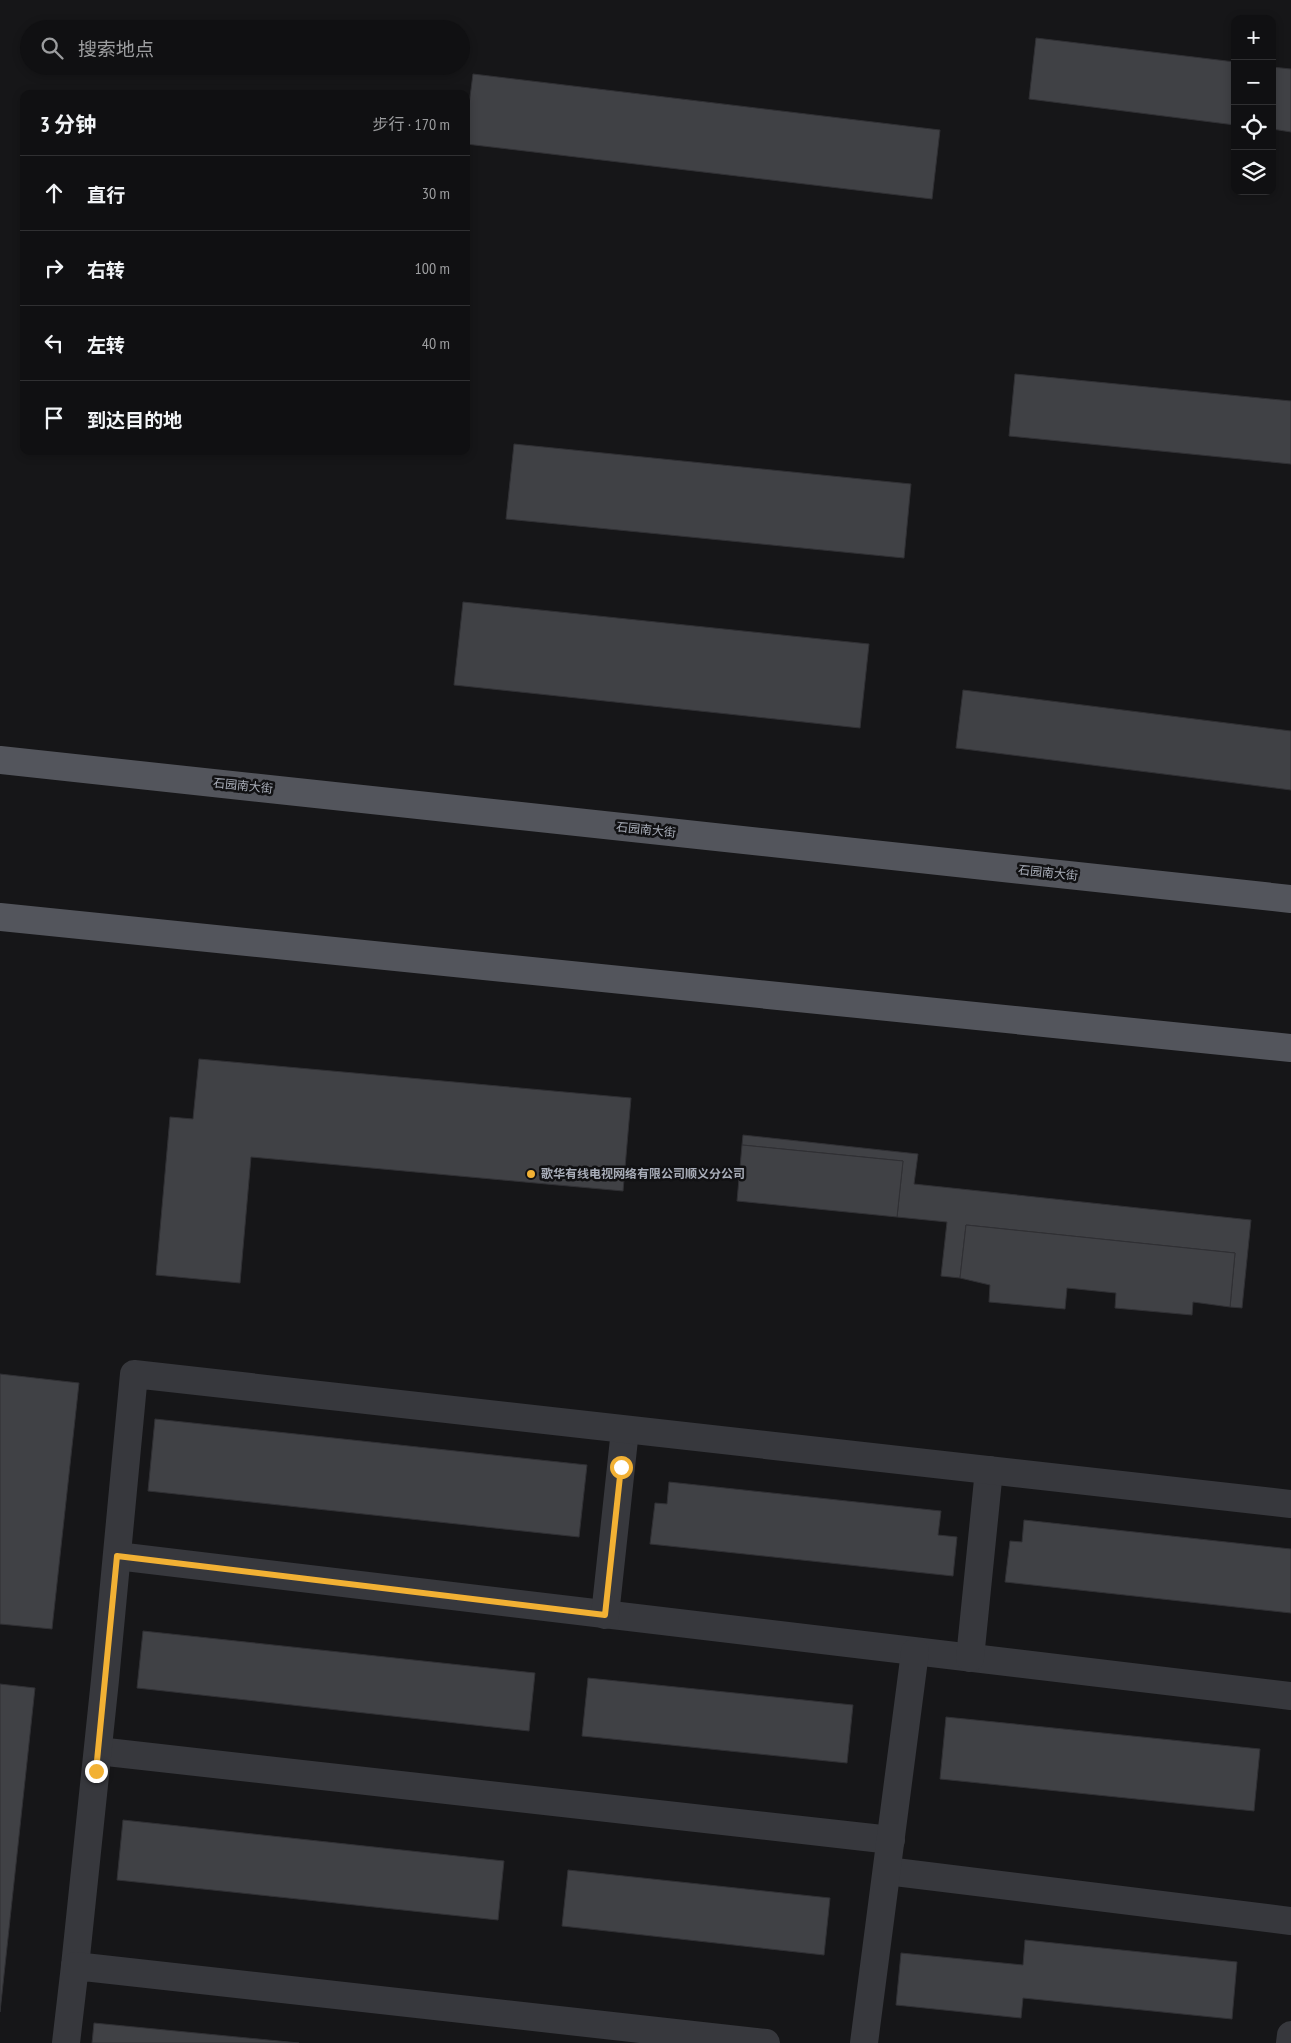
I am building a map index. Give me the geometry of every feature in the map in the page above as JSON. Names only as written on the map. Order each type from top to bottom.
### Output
[{"type":"main road","name":"石园南大街","points":[[0,760],[1291,899]]},
{"type":"main road","points":[[0,917],[1291,1048]]},
{"type":"street","points":[[66,2043],[98,1752],[134,1374],[1291,1504]]},
{"type":"street","points":[[605,1615],[625,1430]]},
{"type":"street","points":[[970,1658],[989,1470]]},
{"type":"street","points":[[117,1556],[1291,1696]]},
{"type":"street","points":[[864,2043],[916,1652]]},
{"type":"street","points":[[98,1752],[891,1840]]},
{"type":"street","points":[[886,1871],[1291,1921]]},
{"type":"street","points":[[75,1966],[766,2043]]},
{"type":"street","points":[[1290,2043],[1291,2035]]},
{"type":"building","points":[[1036,38],[1231,62],[1231,124],[1029,99]]},
{"type":"building","points":[[1276,67],[1291,69],[1291,132],[1276,130]]},
{"type":"building","points":[[473,74],[940,130],[932,199],[470,144],[470,97]]},
{"type":"building","points":[[1015,374],[1291,401],[1291,464],[1009,436]]},
{"type":"building","points":[[514,444],[911,484],[904,558],[506,519]]},
{"type":"building","points":[[463,602],[869,644],[860,728],[454,685]]},
{"type":"building","points":[[963,690],[1291,731],[1291,790],[956,748]]},
{"type":"building","name":"歌华有线电视网络有限公司顺义分公司","points":[[199,1059],[631,1098],[623,1191],[251,1157],[240,1283],[156,1275],[170,1117],[193,1119]]},
{"type":"building","points":[[743,1135],[918,1154],[914,1184],[1251,1220],[1242,1308],[1230,1307],[1235,1253],[966,1225],[960,1278],[941,1276],[947,1222],[897,1217],[903,1161],[742,1145]]},
{"type":"building","points":[[742,1145],[903,1161],[897,1217],[737,1201]]},
{"type":"building","points":[[966,1225],[1235,1253],[1230,1307],[1193,1302],[1192,1315],[1115,1308],[1116,1293],[1067,1288],[1065,1309],[989,1302],[990,1285],[960,1278]]},
{"type":"building","points":[[0,1374],[79,1383],[52,1629],[0,1624]]},
{"type":"building","points":[[155,1419],[587,1465],[579,1537],[148,1491]]},
{"type":"building","points":[[669,1482],[941,1511],[938,1535],[957,1537],[953,1576],[650,1544],[655,1503],[667,1504]]},
{"type":"building","points":[[1024,1520],[1291,1549],[1291,1613],[1005,1582],[1010,1541],[1022,1542]]},
{"type":"building","points":[[143,1631],[535,1673],[529,1731],[137,1688]]},
{"type":"building","points":[[588,1678],[853,1705],[847,1763],[582,1736]]},
{"type":"building","points":[[0,1684],[35,1688],[0,2012]]},
{"type":"building","points":[[946,1717],[1260,1749],[1254,1811],[940,1779]]},
{"type":"building","points":[[123,1820],[504,1861],[498,1920],[117,1880]]},
{"type":"building","points":[[568,1870],[830,1898],[824,1955],[562,1926]]},
{"type":"building","points":[[1025,1940],[1237,1962],[1232,2019],[1023,1998],[1021,2018],[896,2005],[901,1953],[1023,1965]]},
{"type":"building","points":[[94,2023],[299,2043],[92,2043]]},
{"type":"place","name":"歌华有线电视网络有限公司顺义分公司","points":[[531,1174]]},
{"type":"route","points":[[96,1771],[117,1556],[605,1615],[621,1467]]}]
